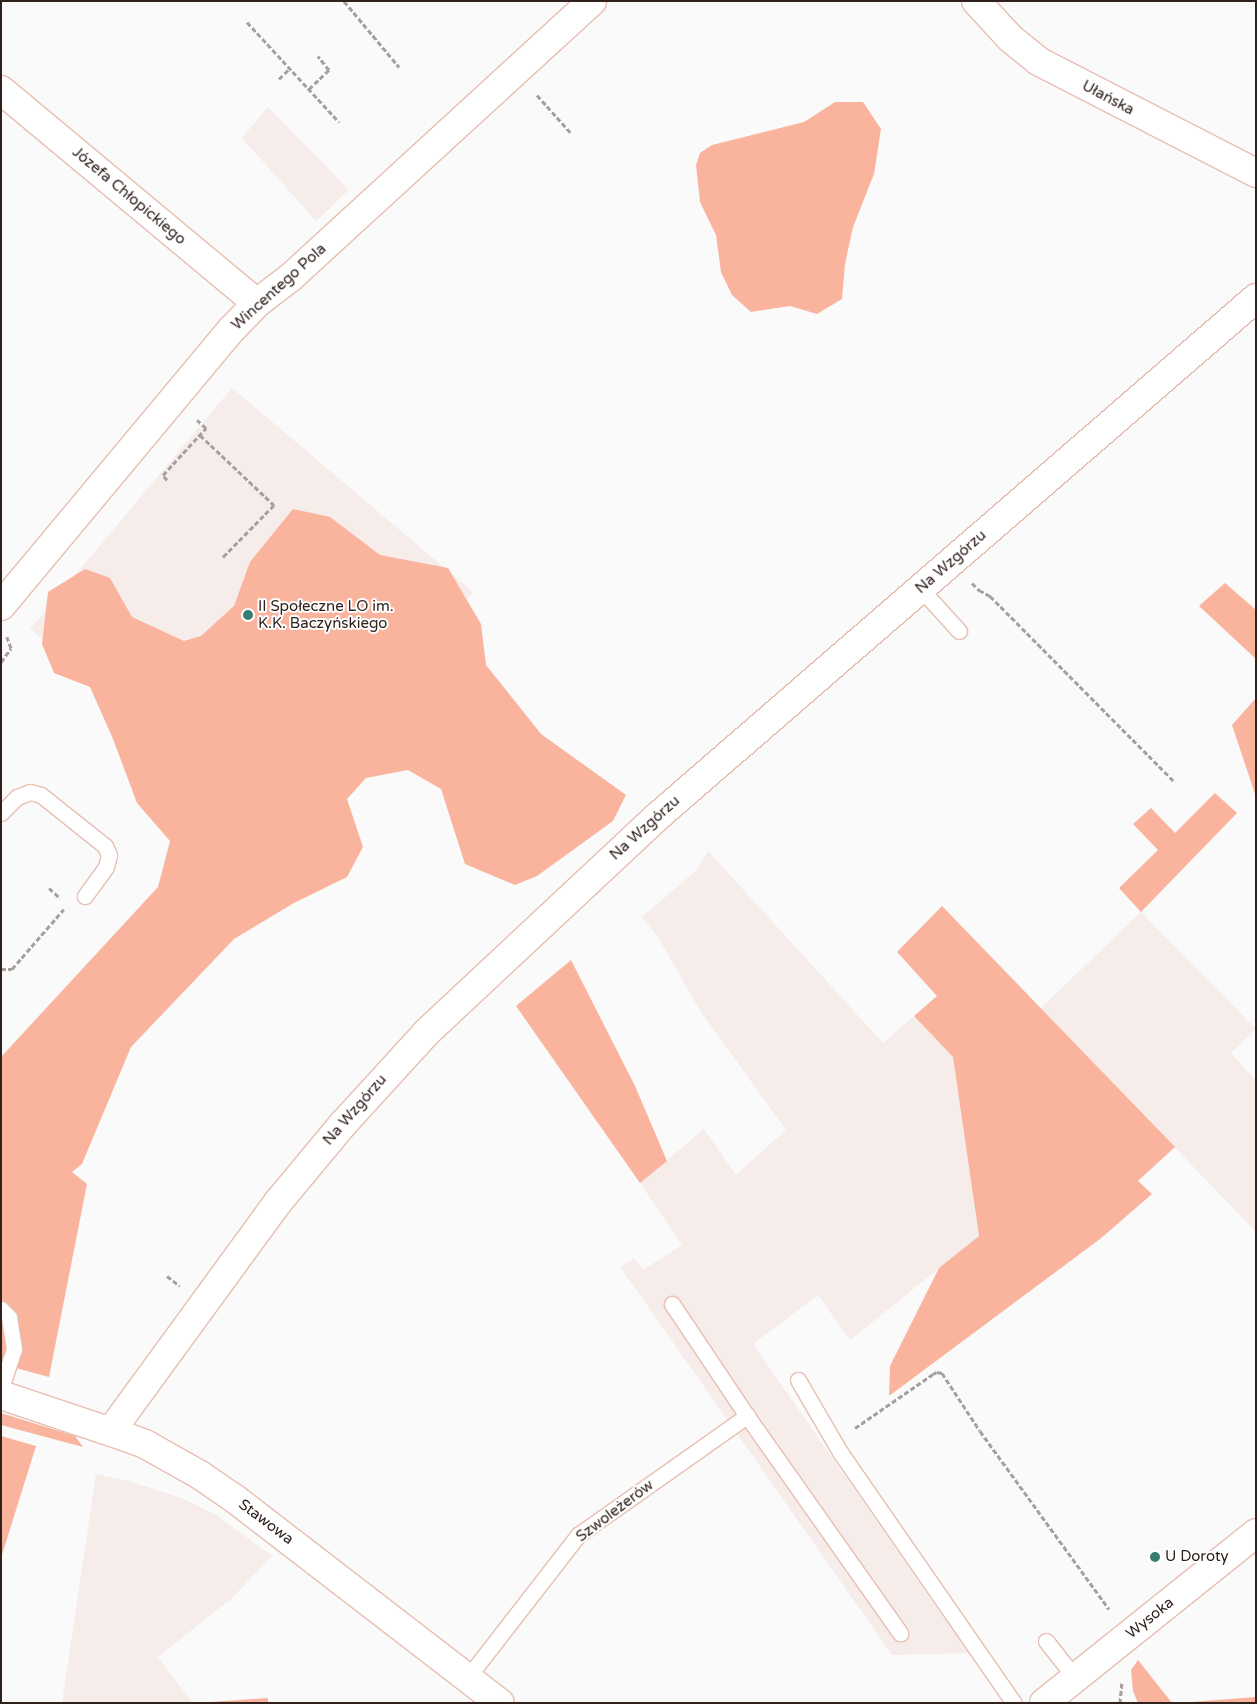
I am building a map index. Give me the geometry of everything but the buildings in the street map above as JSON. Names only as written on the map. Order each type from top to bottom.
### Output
[{"type":"street","name":"Wincentego Pola","points":[[3,619],[232,329],[257,303],[291,277],[592,1]]},
{"type":"street","name":"Ułańska","points":[[976,1],[1010,38],[1038,61],[1256,172]]},
{"type":"street","name":"Józefa Chłopickiego","points":[[1,90],[257,303]]},
{"type":"street","name":"Na Wzgórzu","points":[[111,1431],[279,1201],[343,1124],[420,1039],[484,976],[646,827],[1256,298]]},
{"type":"street","name":"Stawowa","points":[[1,1395],[145,1444],[220,1488],[500,1703]]},
{"type":"street","name":"Wysoka","points":[[1044,1703],[1256,1533]]},
{"type":"lane","points":[[920,588],[958,631]]},
{"type":"lane","points":[[1,814],[17,797],[30,792],[41,795],[105,846],[109,855],[106,867],[86,896]]},
{"type":"lane","points":[[672,1304],[747,1416],[900,1633]]},
{"type":"lane","points":[[1,1309],[9,1317],[14,1349],[1,1388]]},
{"type":"lane","points":[[798,1380],[833,1442],[1014,1703]]},
{"type":"lane","name":"Szwoleżerów","points":[[468,1677],[578,1535],[747,1416]]},
{"type":"lane","points":[[1046,1641],[1075,1678]]},
{"type":"path","points":[[344,1],[399,68]]},
{"type":"path","points":[[247,22],[339,122]]},
{"type":"path","points":[[309,89],[329,70],[318,56]]},
{"type":"path","points":[[279,79],[290,68]]},
{"type":"path","points":[[531,89],[570,132]]},
{"type":"path","points":[[200,435],[274,505],[222,558]]},
{"type":"path","points":[[167,480],[164,475],[174,464]]},
{"type":"path","points":[[990,596],[1173,780]]},
{"type":"path","points":[[1,662],[11,648],[3,619]]},
{"type":"path","points":[[1,969],[12,969],[73,898],[86,896]]},
{"type":"path","points":[[833,1442],[933,1374],[942,1373],[980,1432],[1109,1609]]},
{"type":"shaded area","points":[[835,102],[863,102],[881,129],[874,174],[853,227],[845,264],[842,299],[817,314],[790,306],[751,312],[732,295],[721,272],[716,235],[700,202],[696,165],[700,153],[712,145],[804,122]]},
{"type":"shaded area","points":[[268,107],[349,190],[316,221],[242,138]]},
{"type":"shaded area","name":"II Społeczne LO im. K.K. Baczyńskiego","points":[[232,388],[473,592],[355,729],[221,786],[30,629]]},
{"type":"shaded area","points":[[293,509],[330,517],[380,555],[448,568],[481,624],[486,665],[541,734],[626,795],[613,821],[537,876],[515,885],[465,864],[441,789],[408,770],[366,778],[347,799],[363,847],[347,877],[294,903],[234,939],[131,1047],[82,1164],[72,1172],[87,1184],[49,1377],[1,1364],[1,1057],[158,887],[170,841],[137,803],[113,739],[90,687],[54,673],[42,644],[48,592],[85,569],[110,578],[132,617],[184,641],[201,636],[234,606],[250,562]]},
{"type":"shaded area","points":[[1225,583],[1256,610],[1256,659],[1199,606]]},
{"type":"shaded area","points":[[1256,698],[1256,797],[1232,725]]},
{"type":"shaded area","points":[[1215,793],[1237,813],[1141,912],[1119,888],[1158,850],[1133,824],[1151,808],[1175,833]]},
{"type":"shaded area","points":[[708,851],[883,1043],[914,1016],[953,1057],[979,1236],[850,1340],[818,1295],[753,1344],[970,1653],[892,1655],[621,1268],[634,1258],[643,1270],[682,1245],[640,1183],[704,1129],[736,1175],[786,1130],[699,1009],[659,939],[642,917],[697,870]]},
{"type":"shaded area","points":[[942,906],[1175,1147],[1138,1181],[1152,1194],[1100,1239],[889,1396],[890,1366],[939,1268],[979,1236],[953,1057],[914,1016],[937,996],[897,952]]},
{"type":"shaded area","points":[[1141,912],[1256,1029],[1231,1053],[1256,1081],[1256,1232],[1041,1008]]},
{"type":"shaded area","points":[[571,960],[635,1086],[667,1161],[640,1183],[516,1006]]},
{"type":"shaded area","points":[[1,1413],[75,1436],[83,1447],[1,1425]]},
{"type":"shaded area","points":[[1,1436],[36,1446],[1,1558]]},
{"type":"shaded area","points":[[96,1474],[129,1481],[184,1499],[218,1516],[272,1556],[232,1598],[158,1657],[193,1703],[62,1703]]},
{"type":"shaded area","points":[[1138,1660],[1172,1703],[1138,1703],[1133,1691],[1131,1670]]},
{"type":"shaded area","points":[[1256,1697],[1256,1703],[1180,1703],[1204,1701]]},
{"type":"shaded area","points":[[268,1698],[268,1703],[202,1703],[211,1702]]},
{"type":"place","name":"II Społeczne LO im. K.K. Baczyńskiego","points":[[248,615]]},
{"type":"place","name":"U Doroty","points":[[1155,1557]]}]
